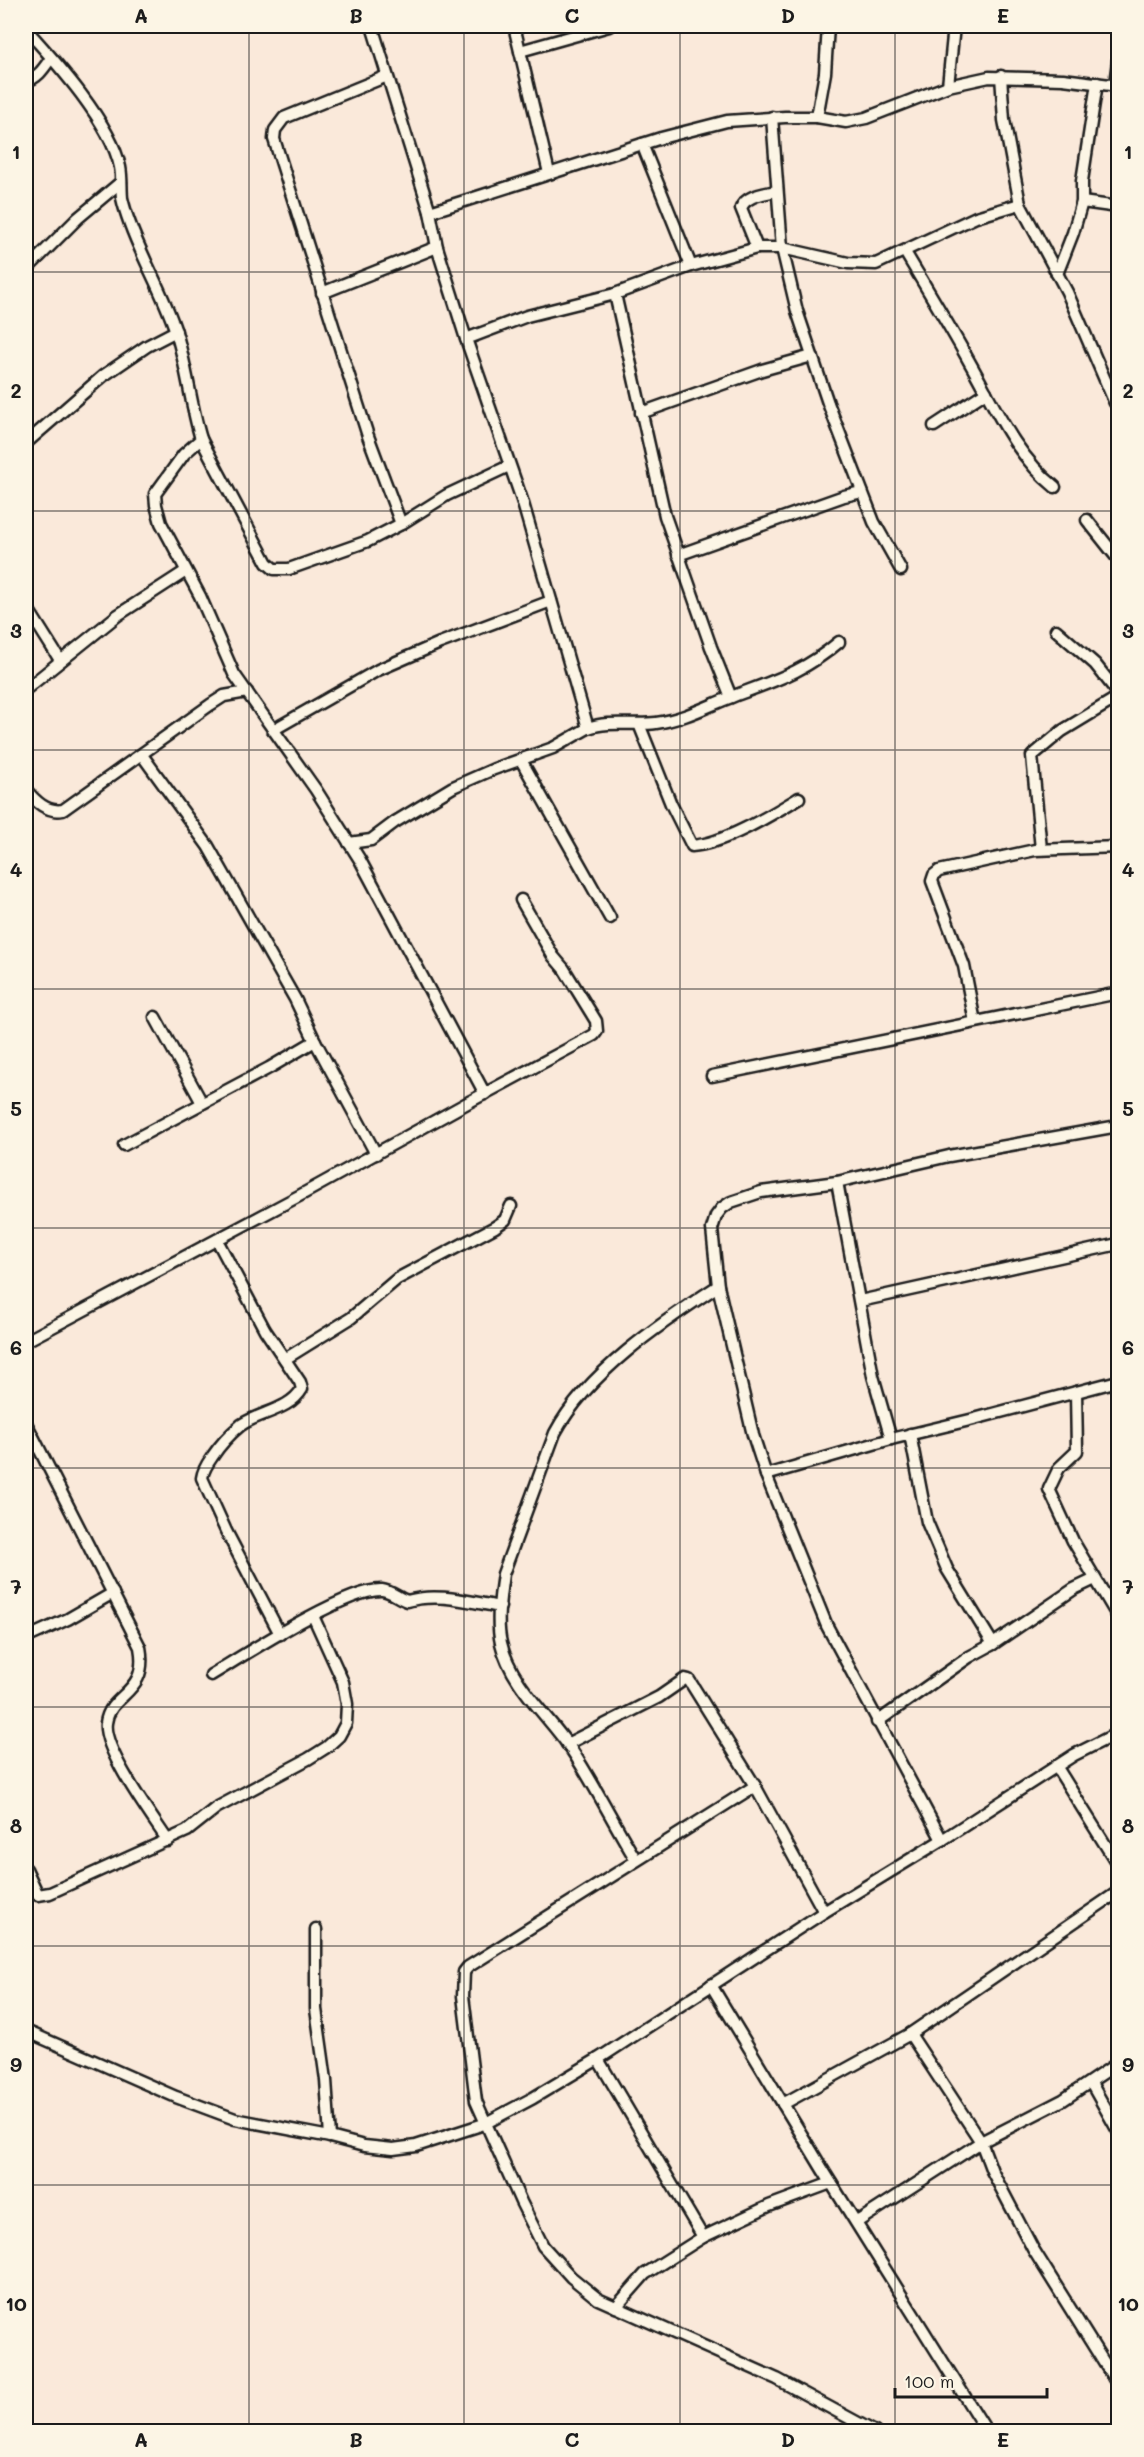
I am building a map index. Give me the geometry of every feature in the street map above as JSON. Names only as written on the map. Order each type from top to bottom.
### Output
[{"type":"street","points":[[372,26],[430,212],[437,247],[466,339],[522,500],[588,728]]},
{"type":"street","points":[[514,26],[549,173]]},
{"type":"street","points":[[520,51],[609,26]]},
{"type":"street","points":[[817,117],[825,73],[828,26]]},
{"type":"street","points":[[948,86],[954,26]]},
{"type":"street","points":[[26,29],[83,96],[105,132],[120,167],[123,200],[131,226],[176,331],[185,366],[192,410],[201,439],[262,554],[274,569],[289,570],[368,541],[401,524],[447,495],[509,466]]},
{"type":"street","points":[[26,81],[40,73],[51,58]]},
{"type":"street","points":[[430,212],[642,144],[727,121],[772,117],[817,117],[846,122],[866,118],[948,86],[1001,76],[1063,79],[1117,86],[1119,60]]},
{"type":"street","points":[[387,76],[284,118],[275,130],[274,139],[368,436],[401,524]]},
{"type":"street","points":[[1001,76],[1004,120],[1020,204],[1057,274],[1115,403]]},
{"type":"street","points":[[1057,274],[1074,234],[1082,202],[1082,182],[1097,83]]},
{"type":"street","points":[[772,117],[782,248],[797,311],[874,522],[901,570]]},
{"type":"street","points":[[642,144],[691,266]]},
{"type":"street","points":[[26,270],[78,218],[121,182]]},
{"type":"street","points":[[757,248],[741,208],[748,198],[776,191]]},
{"type":"street","points":[[1082,202],[1119,207]]},
{"type":"street","points":[[466,339],[527,316],[615,294],[691,266],[757,248],[782,248],[863,265],[876,264],[976,217],[1020,204]]},
{"type":"street","points":[[322,294],[437,247]]},
{"type":"street","points":[[905,252],[1025,458],[1055,487]]},
{"type":"street","points":[[615,294],[665,516],[731,697]]},
{"type":"street","points":[[26,443],[103,376],[147,346],[176,331]]},
{"type":"street","points":[[640,413],[762,370],[812,356]]},
{"type":"street","points":[[934,426],[986,392]]},
{"type":"street","points":[[201,439],[184,454],[155,494],[161,523],[234,675],[316,790],[360,860],[485,1094]]},
{"type":"street","points":[[678,555],[844,496],[862,492]]},
{"type":"street","points":[[1087,520],[1119,560]]},
{"type":"street","points":[[26,689],[128,608],[186,571]]},
{"type":"street","points":[[273,730],[378,670],[551,601]]},
{"type":"street","points":[[26,606],[60,660]]},
{"type":"street","points":[[1056,630],[1095,664],[1119,693]]},
{"type":"street","points":[[360,860],[371,840],[395,822],[453,787],[553,748],[588,728],[604,724],[639,724],[678,719],[795,673],[823,657],[839,642]]},
{"type":"street","points":[[224,696],[234,675]]},
{"type":"street","points":[[26,790],[47,808],[54,811],[63,810],[224,696],[247,692]]},
{"type":"street","points":[[1041,849],[1032,756],[1062,731],[1119,697]]},
{"type":"street","points":[[639,724],[671,804],[692,846],[734,833],[799,798]]},
{"type":"street","points":[[142,755],[208,846],[295,999],[376,1154]]},
{"type":"street","points":[[521,760],[610,918]]},
{"type":"street","points":[[349,843],[371,840]]},
{"type":"street","points":[[975,1022],[964,966],[932,881],[933,875],[939,871],[1041,849],[1119,847]]},
{"type":"street","points":[[26,1341],[586,1041],[597,1031],[596,1021],[521,900]]},
{"type":"street","points":[[712,1076],[1119,993]]},
{"type":"street","points":[[155,1017],[202,1103]]},
{"type":"street","points":[[124,1145],[315,1041]]},
{"type":"street","points":[[942,1840],[827,1626],[766,1475],[753,1435],[718,1286],[711,1229],[722,1208],[731,1202],[762,1192],[837,1182],[949,1156],[1119,1126]]},
{"type":"street","points":[[837,1182],[873,1376],[891,1438]]},
{"type":"street","points":[[285,1359],[351,1318],[397,1279],[495,1227],[505,1220],[511,1206]]},
{"type":"street","points":[[217,1240],[244,1293],[300,1382],[302,1389],[287,1404],[242,1425],[217,1450],[206,1466],[202,1478],[226,1532],[280,1634]]},
{"type":"street","points":[[860,1301],[1119,1244]]},
{"type":"street","points":[[636,1860],[567,1744],[525,1691],[512,1670],[501,1642],[500,1607],[503,1574],[555,1433],[564,1415],[605,1371],[660,1323],[718,1286]]},
{"type":"street","points":[[766,1475],[891,1438],[1119,1381]]},
{"type":"street","points":[[1076,1392],[1077,1451],[1059,1468],[1049,1489],[1068,1531],[1119,1617]]},
{"type":"street","points":[[26,1423],[133,1632],[142,1659],[137,1681],[109,1713],[105,1725],[106,1735],[116,1758],[168,1841]]},
{"type":"street","points":[[910,1434],[927,1522],[947,1569],[993,1644]]},
{"type":"street","points":[[877,1722],[969,1657],[993,1644],[1074,1589],[1095,1579]]},
{"type":"street","points":[[211,1675],[326,1607],[372,1591],[381,1590],[407,1601],[419,1598],[442,1598],[500,1607]]},
{"type":"street","points":[[26,1638],[68,1619],[113,1593]]},
{"type":"street","points":[[26,1869],[35,1892],[41,1895],[168,1841],[187,1831],[216,1808],[264,1784],[327,1747],[339,1736],[346,1722],[347,1704],[343,1682],[313,1616]]},
{"type":"street","points":[[567,1744],[659,1697],[685,1679],[689,1680],[755,1786],[824,1911]]},
{"type":"street","points":[[26,2031],[208,2110],[235,2119],[330,2137],[364,2146],[393,2149],[416,2146],[484,2124],[598,2059],[824,1911],[942,1840],[1074,1755],[1119,1733]]},
{"type":"street","points":[[1056,1766],[1119,1866]]},
{"type":"street","points":[[755,1786],[487,1954],[464,1972],[463,1996],[476,2101],[484,2124],[543,2246],[571,2277],[598,2299],[777,2379],[875,2432]]},
{"type":"street","points":[[783,2104],[910,2034],[1119,1892]]},
{"type":"street","points":[[316,1929],[316,2009],[326,2080],[330,2137]]},
{"type":"street","points":[[711,1985],[831,2183],[987,2432]]},
{"type":"street","points":[[910,2034],[981,2142],[992,2171],[1033,2249],[1119,2385]]},
{"type":"street","points":[[598,2059],[703,2237]]},
{"type":"street","points":[[857,2222],[981,2142],[1063,2100],[1119,2063]]},
{"type":"street","points":[[1091,2083],[1119,2131]]},
{"type":"street","points":[[616,2307],[645,2274],[703,2237],[769,2206],[831,2183]]}]
